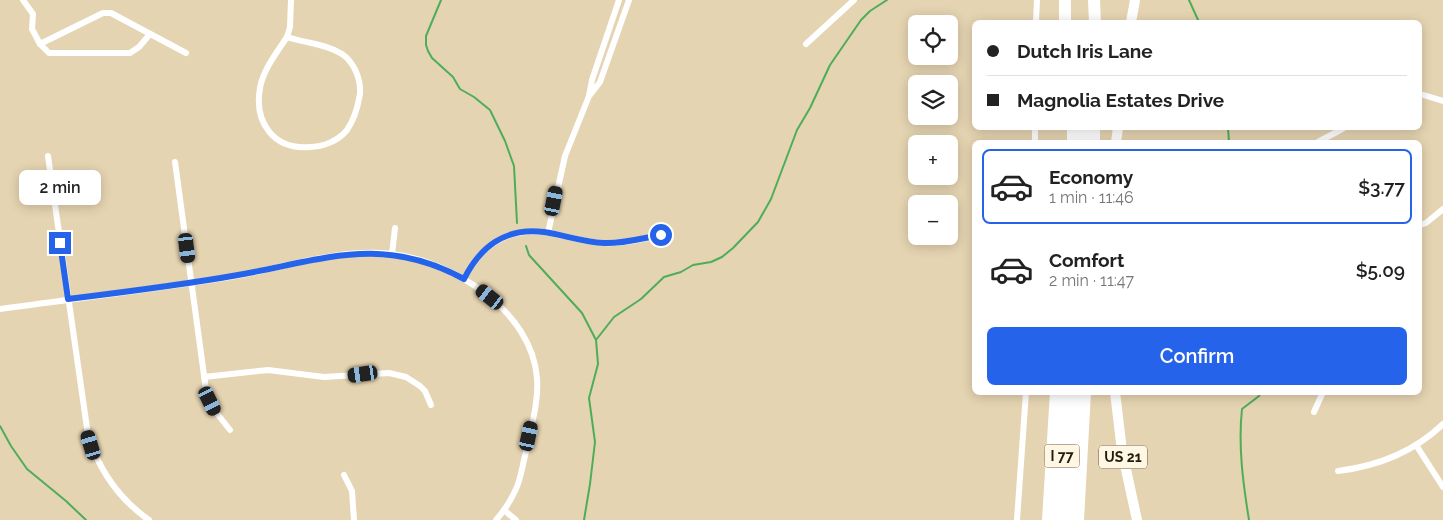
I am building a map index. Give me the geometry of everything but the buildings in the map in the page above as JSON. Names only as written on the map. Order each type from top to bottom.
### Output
[{"type":"highway","points":[[1065,0],[1065,20]]},
{"type":"highway","points":[[1073,0],[1073,20]]},
{"type":"highway","points":[[1086,0],[1086,20]]},
{"type":"highway","points":[[1094,0],[1095,20]]},
{"type":"highway","name":"I 77","points":[[1048,520],[1056,395]]},
{"type":"highway","name":"I 77","points":[[1058,520],[1066,395]]},
{"type":"highway","name":"I 77","points":[[1068,520],[1075,395]]},
{"type":"highway","name":"I 77","points":[[1078,520],[1085,395]]},
{"type":"highway","points":[[1069,500],[1083,427]]},
{"type":"main road","points":[[1131,20],[1135,0]]},
{"type":"main road","name":"US 21","points":[[1115,395],[1124,458],[1137,520]]},
{"type":"street","points":[[287,37],[322,46],[341,54],[352,64],[358,77],[360,93],[353,119],[347,130],[326,144],[304,148],[286,144],[273,136],[264,124],[260,106],[260,87],[266,72],[287,37],[290,27],[291,0]]},
{"type":"street","points":[[548,233],[563,162],[589,96],[592,80],[620,0]]},
{"type":"street","points":[[589,96],[600,82],[628,0]]},
{"type":"street","points":[[806,44],[854,0]]},
{"type":"street","points":[[1036,0],[1036,20]]},
{"type":"street","points":[[24,2],[33,14],[32,29],[40,44],[49,53],[130,53],[150,34]]},
{"type":"street","points":[[40,44],[103,13],[111,13],[186,53]]},
{"type":"street","points":[[1422,95],[1443,101]]},
{"type":"street","points":[[1322,140],[1340,130]]},
{"type":"street","points":[[48,156],[86,426],[91,445],[98,462],[114,488],[132,507],[149,520]]},
{"type":"street","points":[[175,162],[204,377],[208,395],[215,411],[230,430]]},
{"type":"street","points":[[1422,225],[1443,209]]},
{"type":"street","points":[[392,254],[395,228]]},
{"type":"street","points":[[464,279],[476,258],[499,240],[520,233],[548,233],[591,242],[606,243],[624,242],[661,235]]},
{"type":"street","points":[[0,309],[237,276],[343,255],[392,254],[430,264],[464,279],[490,297],[518,327],[526,341],[535,366],[537,393],[517,488],[496,520]]},
{"type":"street","points":[[204,377],[268,370],[324,377],[389,372],[406,377],[420,386],[425,391],[432,405]]},
{"type":"street","points":[[1018,520],[1026,395]]},
{"type":"street","points":[[1314,412],[1322,395]]},
{"type":"street","points":[[1338,471],[1385,461],[1416,445],[1443,424]]},
{"type":"street","points":[[1416,445],[1443,487]]},
{"type":"street","points":[[344,475],[352,492],[354,520]]},
{"type":"street","points":[[504,510],[516,520]]},
{"type":"waterway","points":[[441,0],[426,36],[428,51],[432,58],[453,77],[460,89],[490,110],[505,141],[514,166],[517,223]]},
{"type":"waterway","points":[[596,340],[614,317],[641,299],[664,277],[681,272],[693,265],[711,262],[722,257],[758,222],[771,199],[797,130],[810,108],[830,65],[861,20],[870,11],[887,0]]},
{"type":"waterway","points":[[1189,0],[1198,20]]},
{"type":"waterway","points":[[1228,130],[1229,140]]},
{"type":"waterway","points":[[526,246],[529,255],[582,313],[596,340],[598,364],[589,398],[595,442],[584,520]]},
{"type":"waterway","points":[[1249,520],[1242,464],[1242,409],[1260,395]]},
{"type":"waterway","points":[[0,426],[27,469],[86,520]]},
{"type":"route","points":[[60,243],[68,299],[237,276],[333,256],[357,253],[392,254],[415,259],[446,270],[464,279],[472,263],[482,252],[503,238],[520,233],[542,232],[591,242],[606,243],[624,242],[661,235]]}]
